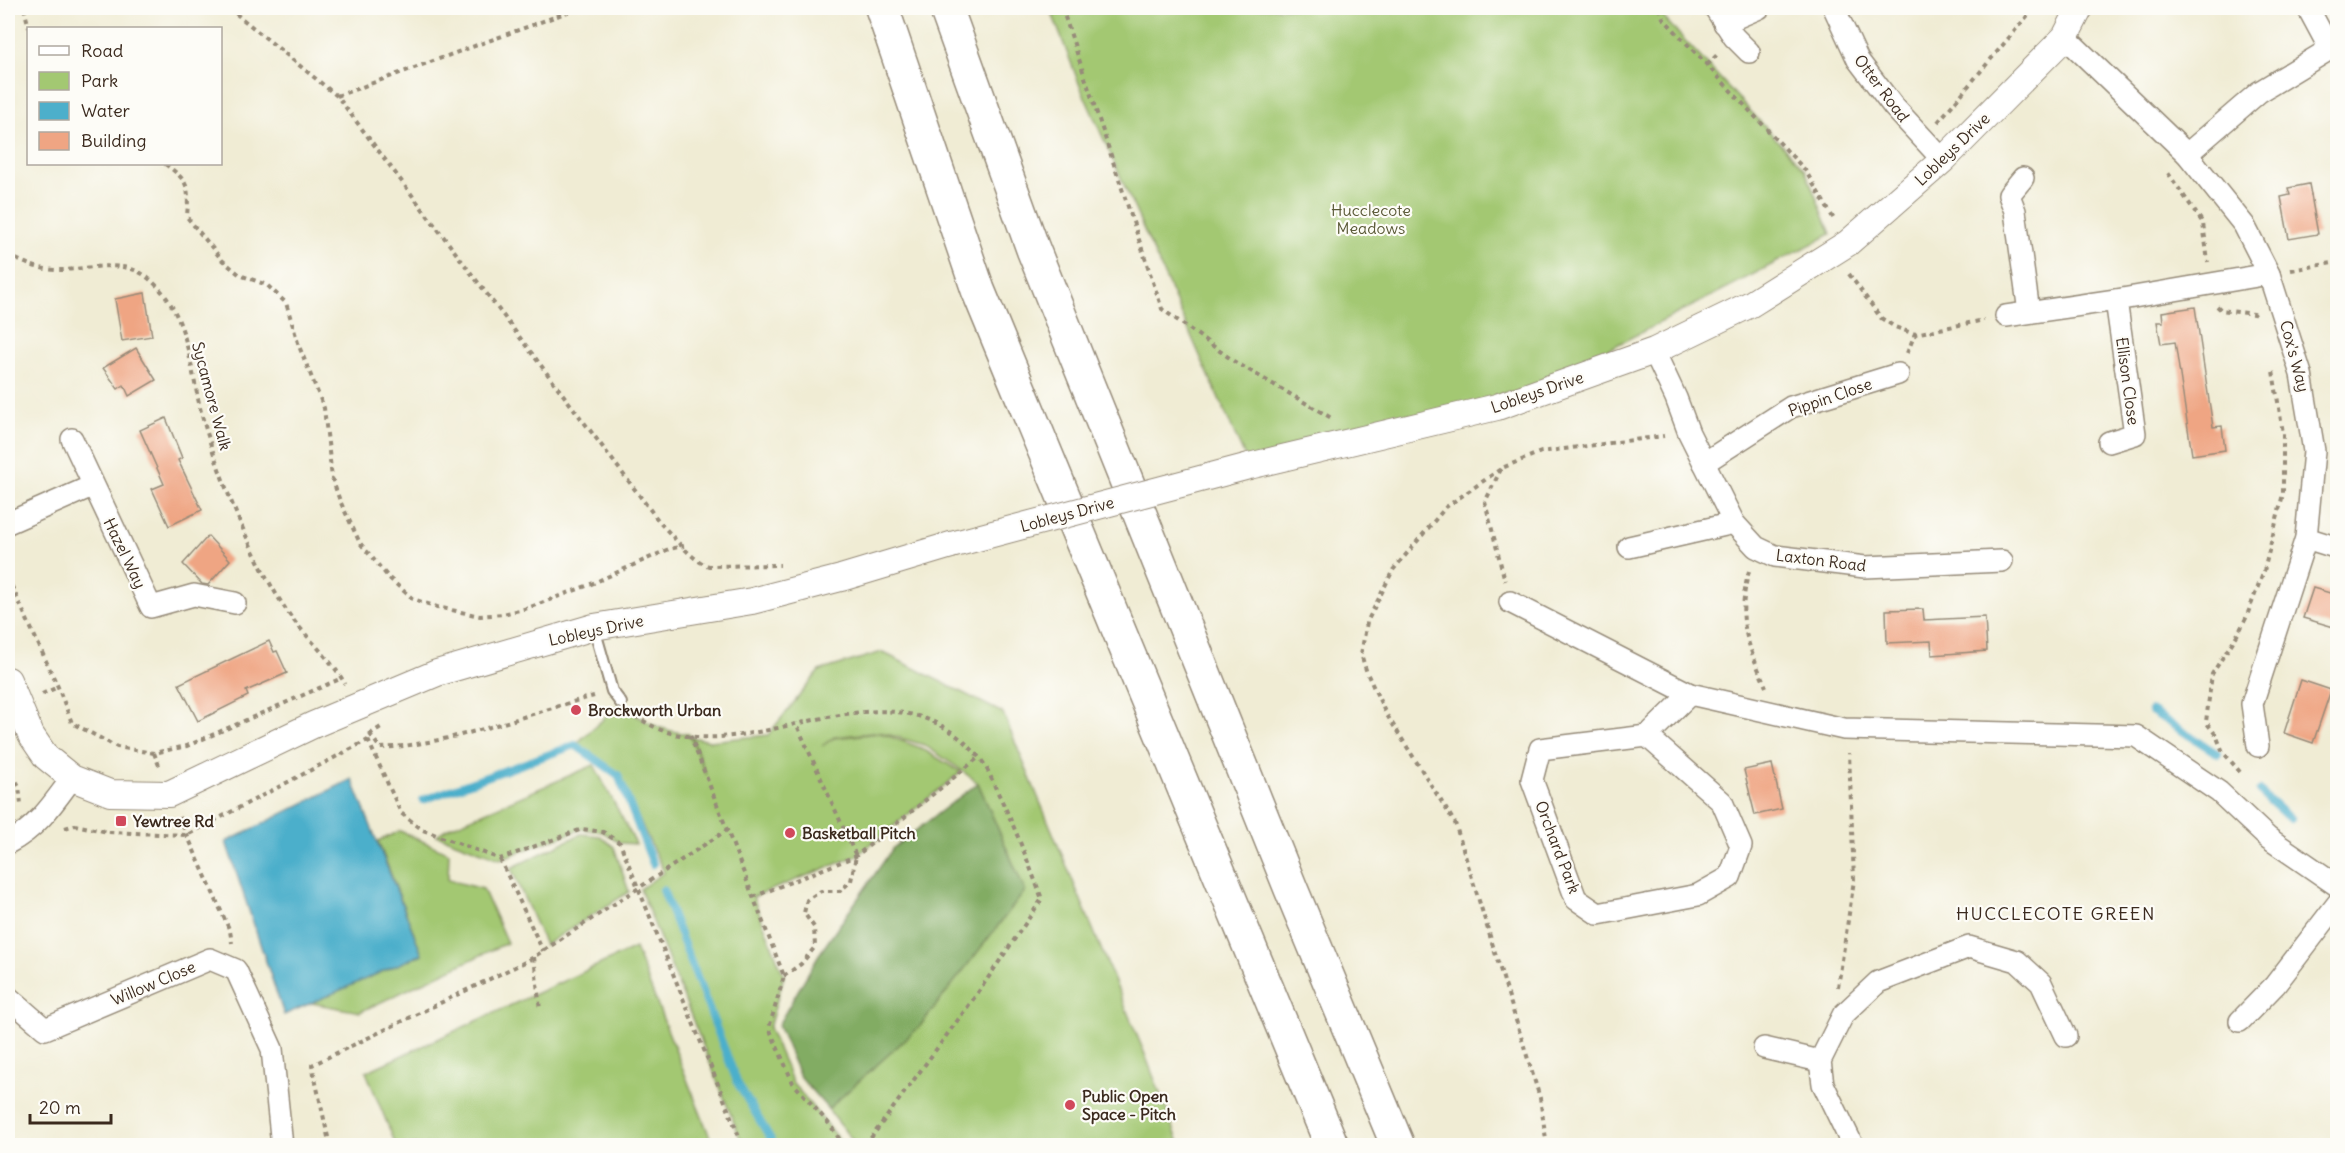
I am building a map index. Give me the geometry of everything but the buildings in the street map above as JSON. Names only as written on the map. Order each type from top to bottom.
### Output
[{"type":"highway","points":[[882,8],[978,290],[1332,1146]]},
{"type":"highway","points":[[946,8],[1033,249],[1291,890],[1398,1146]]},
{"type":"street","points":[[1749,52],[1719,15],[1759,8]]},
{"type":"street","name":"Otter Road","points":[[1834,8],[1858,60],[1893,106],[1943,160]]},
{"type":"street","name":"Lobleys Drive","points":[[8,680],[31,735],[46,757],[72,778],[110,794],[169,794],[313,725],[437,673],[594,627],[752,601],[841,578],[951,545],[1249,466],[1497,407],[1654,351],[1751,304],[1848,243],[1943,160],[2065,37],[2080,8]]},
{"type":"street","points":[[2187,154],[2259,92],[2334,48],[2308,8]]},
{"type":"street","name":"Cox's Way","points":[[2065,37],[2187,154],[2244,225],[2269,274],[2301,374],[2314,451],[2306,538],[2245,703],[2258,746]]},
{"type":"street","points":[[2023,178],[2009,195],[2015,211],[2029,312]]},
{"type":"street","points":[[2006,316],[2269,274]]},
{"type":"street","name":"Ellison Close","points":[[2109,442],[2144,434],[2116,300]]},
{"type":"street","name":"Laxton Road","points":[[1654,351],[1689,433],[1734,523],[1756,547],[1775,556],[1865,567],[2002,561]]},
{"type":"street","name":"Pippin Close","points":[[1704,463],[1791,407],[1898,374]]},
{"type":"street","name":"Hazel Way","points":[[72,439],[92,486],[151,607],[194,595],[235,603]]},
{"type":"street","points":[[8,523],[92,486]]},
{"type":"street","points":[[1629,547],[1734,523]]},
{"type":"street","points":[[2306,538],[2337,548]]},
{"type":"street","points":[[1510,602],[1690,694],[1844,729],[2136,736],[2219,792],[2268,838],[2337,886]]},
{"type":"street","points":[[1647,736],[1690,694]]},
{"type":"street","name":"Orchard Park","points":[[1647,736],[1722,802],[1742,846],[1730,877],[1698,895],[1598,914],[1576,899],[1532,780],[1539,749],[1647,736]]},
{"type":"street","points":[[8,843],[21,836],[40,820],[72,778]]},
{"type":"street","points":[[2240,1021],[2275,985],[2337,903]]},
{"type":"street","points":[[1852,1146],[1823,1084],[1820,1061],[1843,1014],[1878,982],[1969,947],[2017,961],[2041,983],[2066,1036]]},
{"type":"street","name":"Willow Close","points":[[8,997],[45,1029],[210,959],[236,970]]},
{"type":"street","points":[[236,970],[272,1049],[282,1146]]},
{"type":"street","points":[[1764,1048],[1820,1061]]},
{"type":"lane","points":[[594,627],[612,691],[621,702]]},
{"type":"path","points":[[24,8],[29,27]]},
{"type":"path","points":[[229,8],[337,96],[661,524],[701,564],[709,566],[783,565]]},
{"type":"path","points":[[337,96],[579,8]]},
{"type":"path","points":[[1062,8],[1162,309],[1235,362],[1334,420]]},
{"type":"path","points":[[1659,8],[1664,18],[1805,171],[1848,243]]},
{"type":"path","points":[[166,165],[182,177],[189,190],[187,217],[215,251],[240,275],[267,285],[286,303],[299,346],[324,408],[332,478],[340,501],[360,543],[389,578],[413,599],[437,607],[480,616],[503,614],[528,608],[589,585],[669,549],[684,546]]},
{"type":"path","points":[[2166,169],[2203,223],[2210,299],[2221,310],[2254,314],[2265,321]]},
{"type":"path","name":"Sycamore Walk","points":[[8,255],[33,267],[130,268],[143,274],[164,292],[174,308],[190,357],[204,421],[214,452],[235,511],[262,572],[293,619],[342,678],[187,746],[154,753]]},
{"type":"path","points":[[2269,274],[2337,262]]},
{"type":"path","points":[[1852,278],[1881,318],[1895,327],[1915,334],[2006,316]]},
{"type":"path","points":[[2240,772],[2223,753],[2216,735],[2206,722],[2212,674],[2239,632],[2264,571],[2283,494],[2283,433],[2272,366]]},
{"type":"path","points":[[1546,1146],[1539,1098],[1455,823],[1385,712],[1367,673],[1361,654],[1367,622],[1394,570],[1446,507],[1502,468],[1541,452],[1689,433]]},
{"type":"path","points":[[1502,468],[1485,502],[1510,602]]},
{"type":"path","points":[[1756,547],[1743,605],[1746,641],[1777,713]]},
{"type":"path","points":[[8,578],[72,723],[117,747],[154,753],[169,794],[230,932],[236,970]]},
{"type":"path","points":[[357,707],[380,748],[411,746],[476,732],[612,691]]},
{"type":"path","points":[[621,702],[636,717],[667,732],[710,737],[751,732],[851,712],[887,711],[927,719],[956,736],[978,758],[1003,802],[1042,899],[866,1146]]},
{"type":"path","points":[[784,976],[801,964],[815,947],[814,927],[804,913],[807,900],[820,891],[840,891],[851,881],[856,856],[796,723]]},
{"type":"path","points":[[1840,1019],[1834,1014],[1854,880],[1849,747],[1844,729]]},
{"type":"path","points":[[690,735],[784,976],[769,1028],[793,1083],[830,1125],[844,1146]]},
{"type":"path","points":[[368,740],[401,813],[423,830],[500,860],[582,828],[603,832],[620,843],[743,1146]]},
{"type":"path","points":[[2219,792],[2240,772],[2258,746]]},
{"type":"path","points":[[753,897],[856,856],[978,758]]},
{"type":"path","points":[[8,766],[19,786],[21,805],[15,813]]},
{"type":"path","points":[[330,1146],[312,1065],[534,957],[727,830]]},
{"type":"path","points":[[500,860],[543,951]]},
{"type":"path","points":[[534,957],[540,1010]]},
{"type":"path","points":[[2331,1146],[2337,1142]]},
{"type":"green space","name":"Hucclecote Meadows","points":[[1050,8],[1659,8],[1664,18],[1805,170],[1831,234],[1497,407],[1249,466],[1080,86]]},
{"type":"green space","points":[[882,652],[1003,713],[1144,1052],[1180,1145],[856,1145],[828,1109],[920,1026],[1025,891],[978,783],[924,745],[880,732],[834,737],[822,746],[834,738],[880,733],[921,748],[961,772],[856,856],[753,897],[784,976],[769,1028],[793,1083],[843,1145],[743,1145],[640,889],[664,872],[618,775],[575,745],[621,703],[652,725],[689,734],[706,775],[692,737],[710,741],[768,735],[819,671]]},
{"type":"green space","points":[[594,765],[636,844],[620,843],[603,832],[582,829],[500,859],[437,835],[446,829]]},
{"type":"green space","points":[[978,783],[1025,891],[920,1026],[828,1109],[800,1077],[778,1025],[818,956],[893,848]]},
{"type":"green space","points":[[400,831],[449,853],[448,880],[483,889],[507,943],[360,1012],[311,1003],[422,954],[378,841]]},
{"type":"green space","points":[[581,834],[600,836],[614,847],[629,892],[545,945],[511,868]]},
{"type":"green space","points":[[635,948],[713,1145],[396,1145],[366,1072]]},
{"type":"water","points":[[352,779],[422,954],[284,1015],[226,842]]},
{"type":"waterway","points":[[2151,711],[2218,754]]},
{"type":"waterway","points":[[423,800],[575,745],[618,775],[653,864]]},
{"type":"waterway","points":[[2259,791],[2290,819]]},
{"type":"waterway","points":[[663,890],[738,1084],[775,1146]]},
{"type":"place","name":"Brockworth Urban","points":[[576,710]]},
{"type":"place","name":"Yewtree Rd","points":[[121,821]]},
{"type":"place","name":"Basketball Pitch","points":[[790,833]]},
{"type":"place","name":"Public Open Space - Pitch","points":[[1070,1105]]},
{"type":"district","name":"HUCCLECOTE GREEN","points":[[2056,913]]}]
